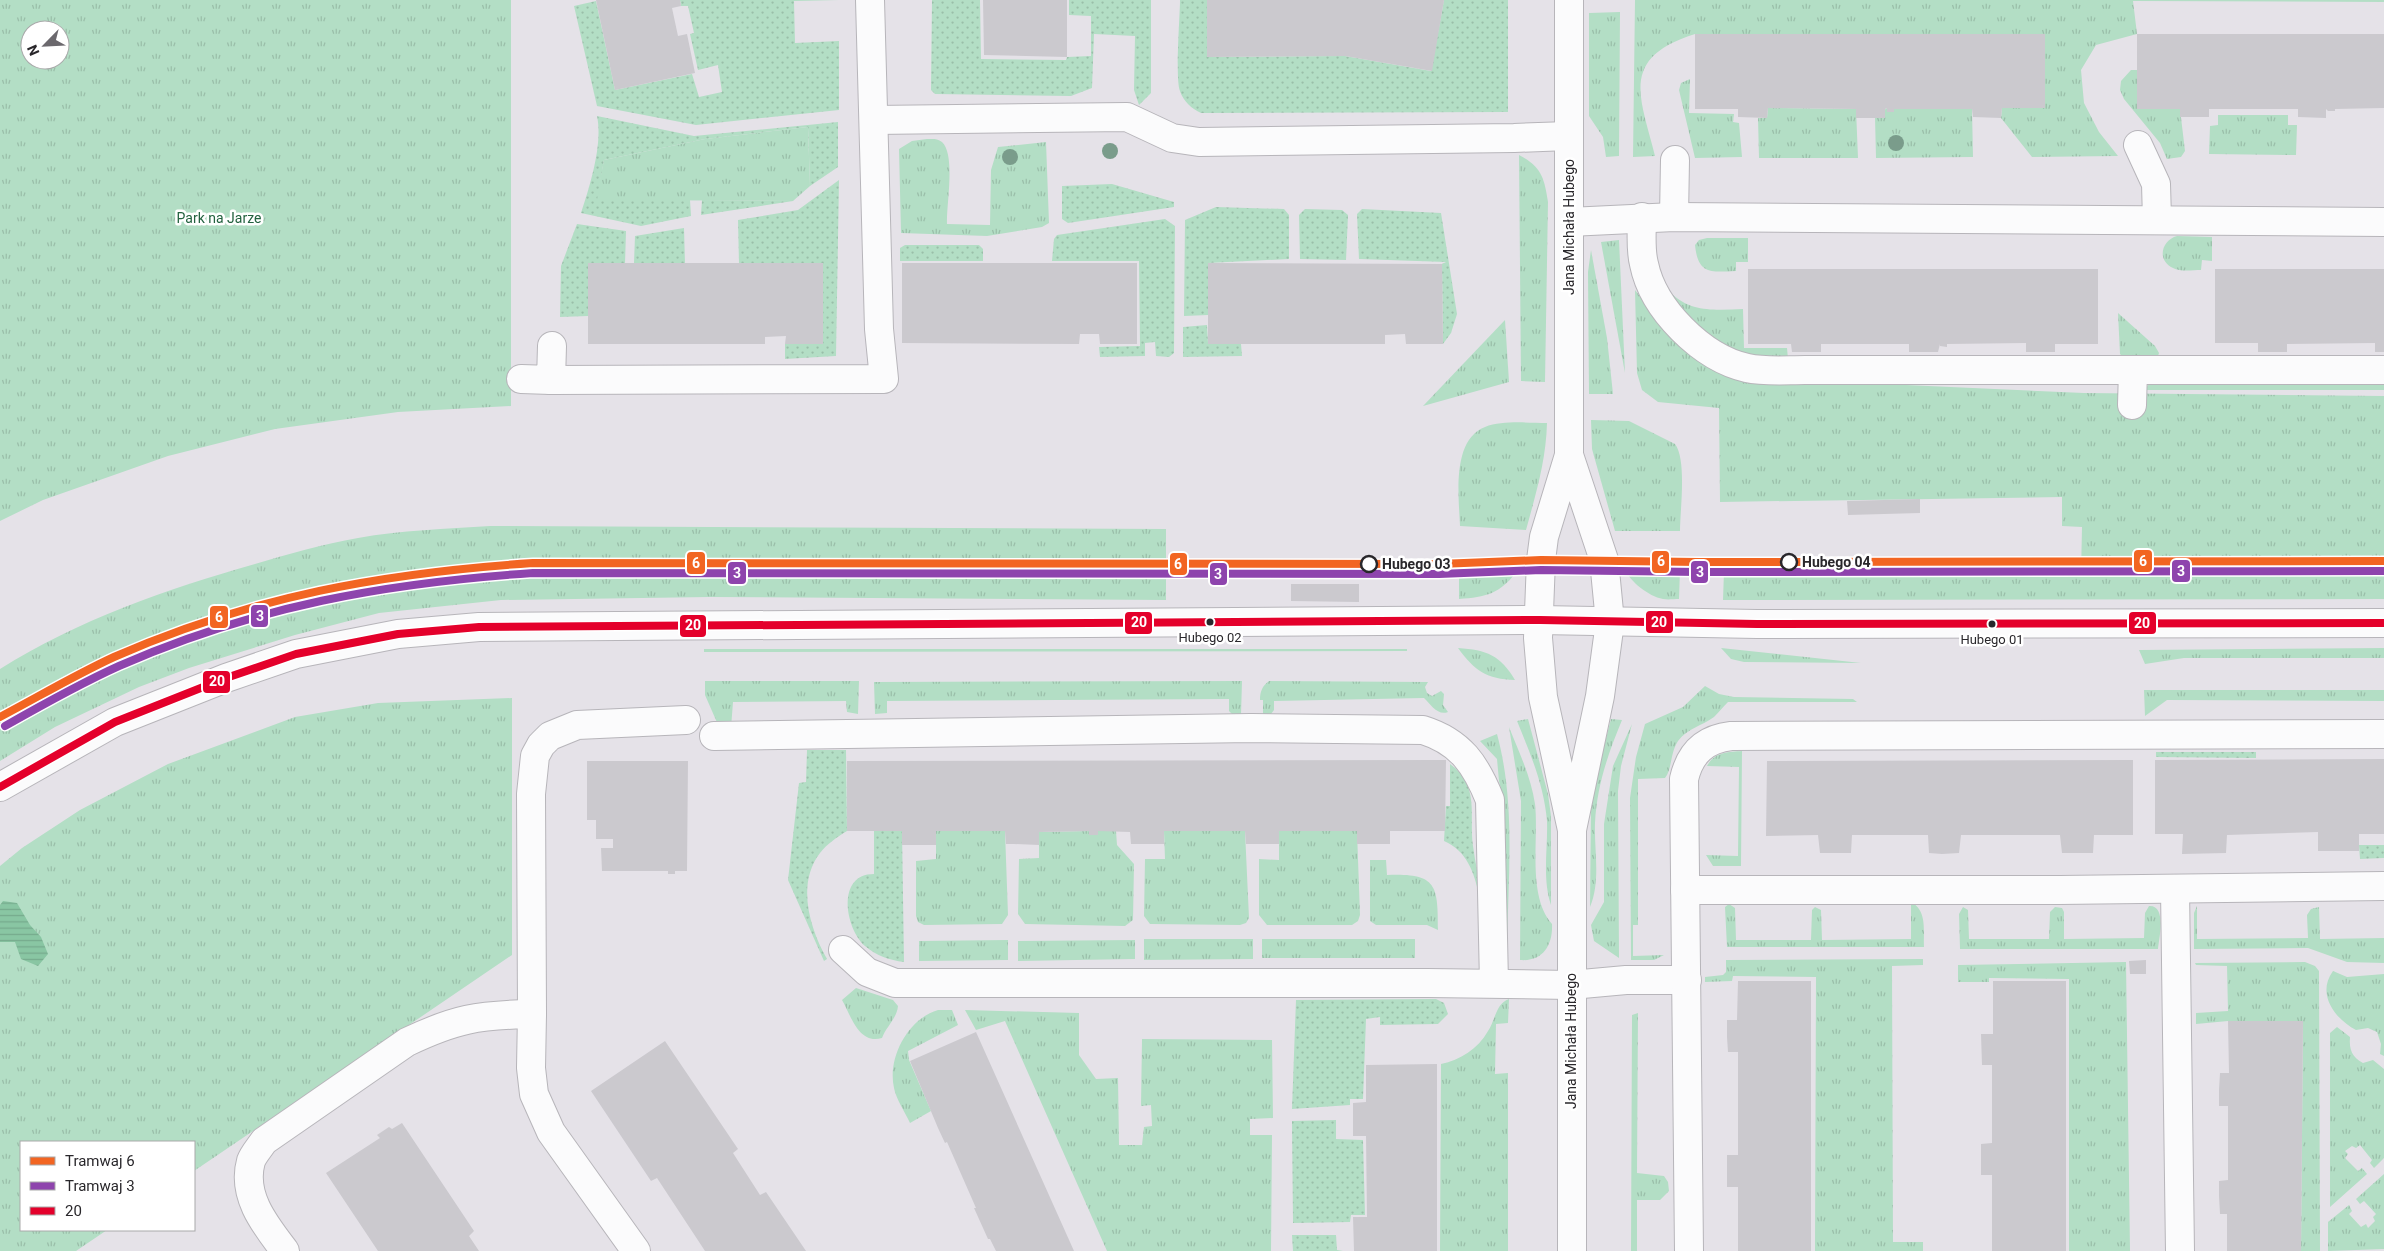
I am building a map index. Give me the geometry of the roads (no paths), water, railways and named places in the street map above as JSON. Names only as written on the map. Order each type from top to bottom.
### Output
[{"type":"street","points":[[522,379],[884,379],[879,329],[870,0]]},
{"type":"street","name":"Jana Michała Hubego","points":[[1569,0],[1569,455],[1544,537],[1541,560],[1538,657],[1543,697],[1572,830]]},
{"type":"street","points":[[874,120],[1127,118],[1172,138],[1199,142],[1568,136]]},
{"type":"street","points":[[2138,145],[2156,184],[2157,220]]},
{"type":"street","points":[[1674,217],[1675,160]]},
{"type":"street","points":[[1642,217],[1643,262],[1653,291],[1664,307],[1688,334],[1714,354],[1748,368],[1805,370],[2384,370]]},
{"type":"street","points":[[1569,222],[1642,217],[2384,222]]},
{"type":"street","points":[[551,380],[552,346]]},
{"type":"street","points":[[2132,405],[2134,370]]},
{"type":"street","name":"Jana Michała Hubego","points":[[1569,455],[1604,560],[1610,622],[1600,696],[1572,830],[1572,1251]]},
{"type":"street","points":[[0,787],[116,722],[226,678],[296,654],[398,634],[479,627],[574,625],[1208,624],[1540,620],[1757,624],[2384,623]]},
{"type":"street","points":[[636,1251],[551,1132],[534,1094],[531,1068],[531,794],[535,756],[541,745],[550,736],[577,725],[686,720]]},
{"type":"street","points":[[714,736],[1251,728],[1423,730],[1448,740],[1462,752],[1481,779],[1490,800],[1494,984]]},
{"type":"street","points":[[1689,1251],[1684,779],[1687,765],[1703,745],[1717,738],[1731,736],[2384,734]]},
{"type":"street","points":[[1684,890],[2175,889],[2384,886]]},
{"type":"street","points":[[2175,889],[2180,1251]]},
{"type":"street","points":[[843,950],[867,972],[895,983],[1571,985],[1626,980],[1687,980]]},
{"type":"street","points":[[284,1251],[261,1218],[252,1198],[251,1161],[264,1141],[407,1042],[427,1032],[454,1021],[486,1015],[532,1014]]},
{"type":"tram line","name":"6","points":[[0,717],[114,657],[217,618],[268,603],[371,581],[424,573],[533,563],[1439,564],[1541,560],[1699,562],[2384,561]]},
{"type":"tram line","name":"3","points":[[5,726],[75,687],[119,666],[170,645],[271,613],[373,591],[425,583],[533,573],[1439,574],[1541,570],[1699,572],[2384,571]]},
{"type":"place","name":"Hubego 04","points":[[1789,562]]},
{"type":"place","name":"Hubego 03","points":[[1369,564]]},
{"type":"place","name":"Hubego 02","points":[[1210,622]]},
{"type":"place","name":"Hubego 01","points":[[1992,624]]},
{"type":"park label","name":"Park na Jarze","points":[[219,218]]}]
